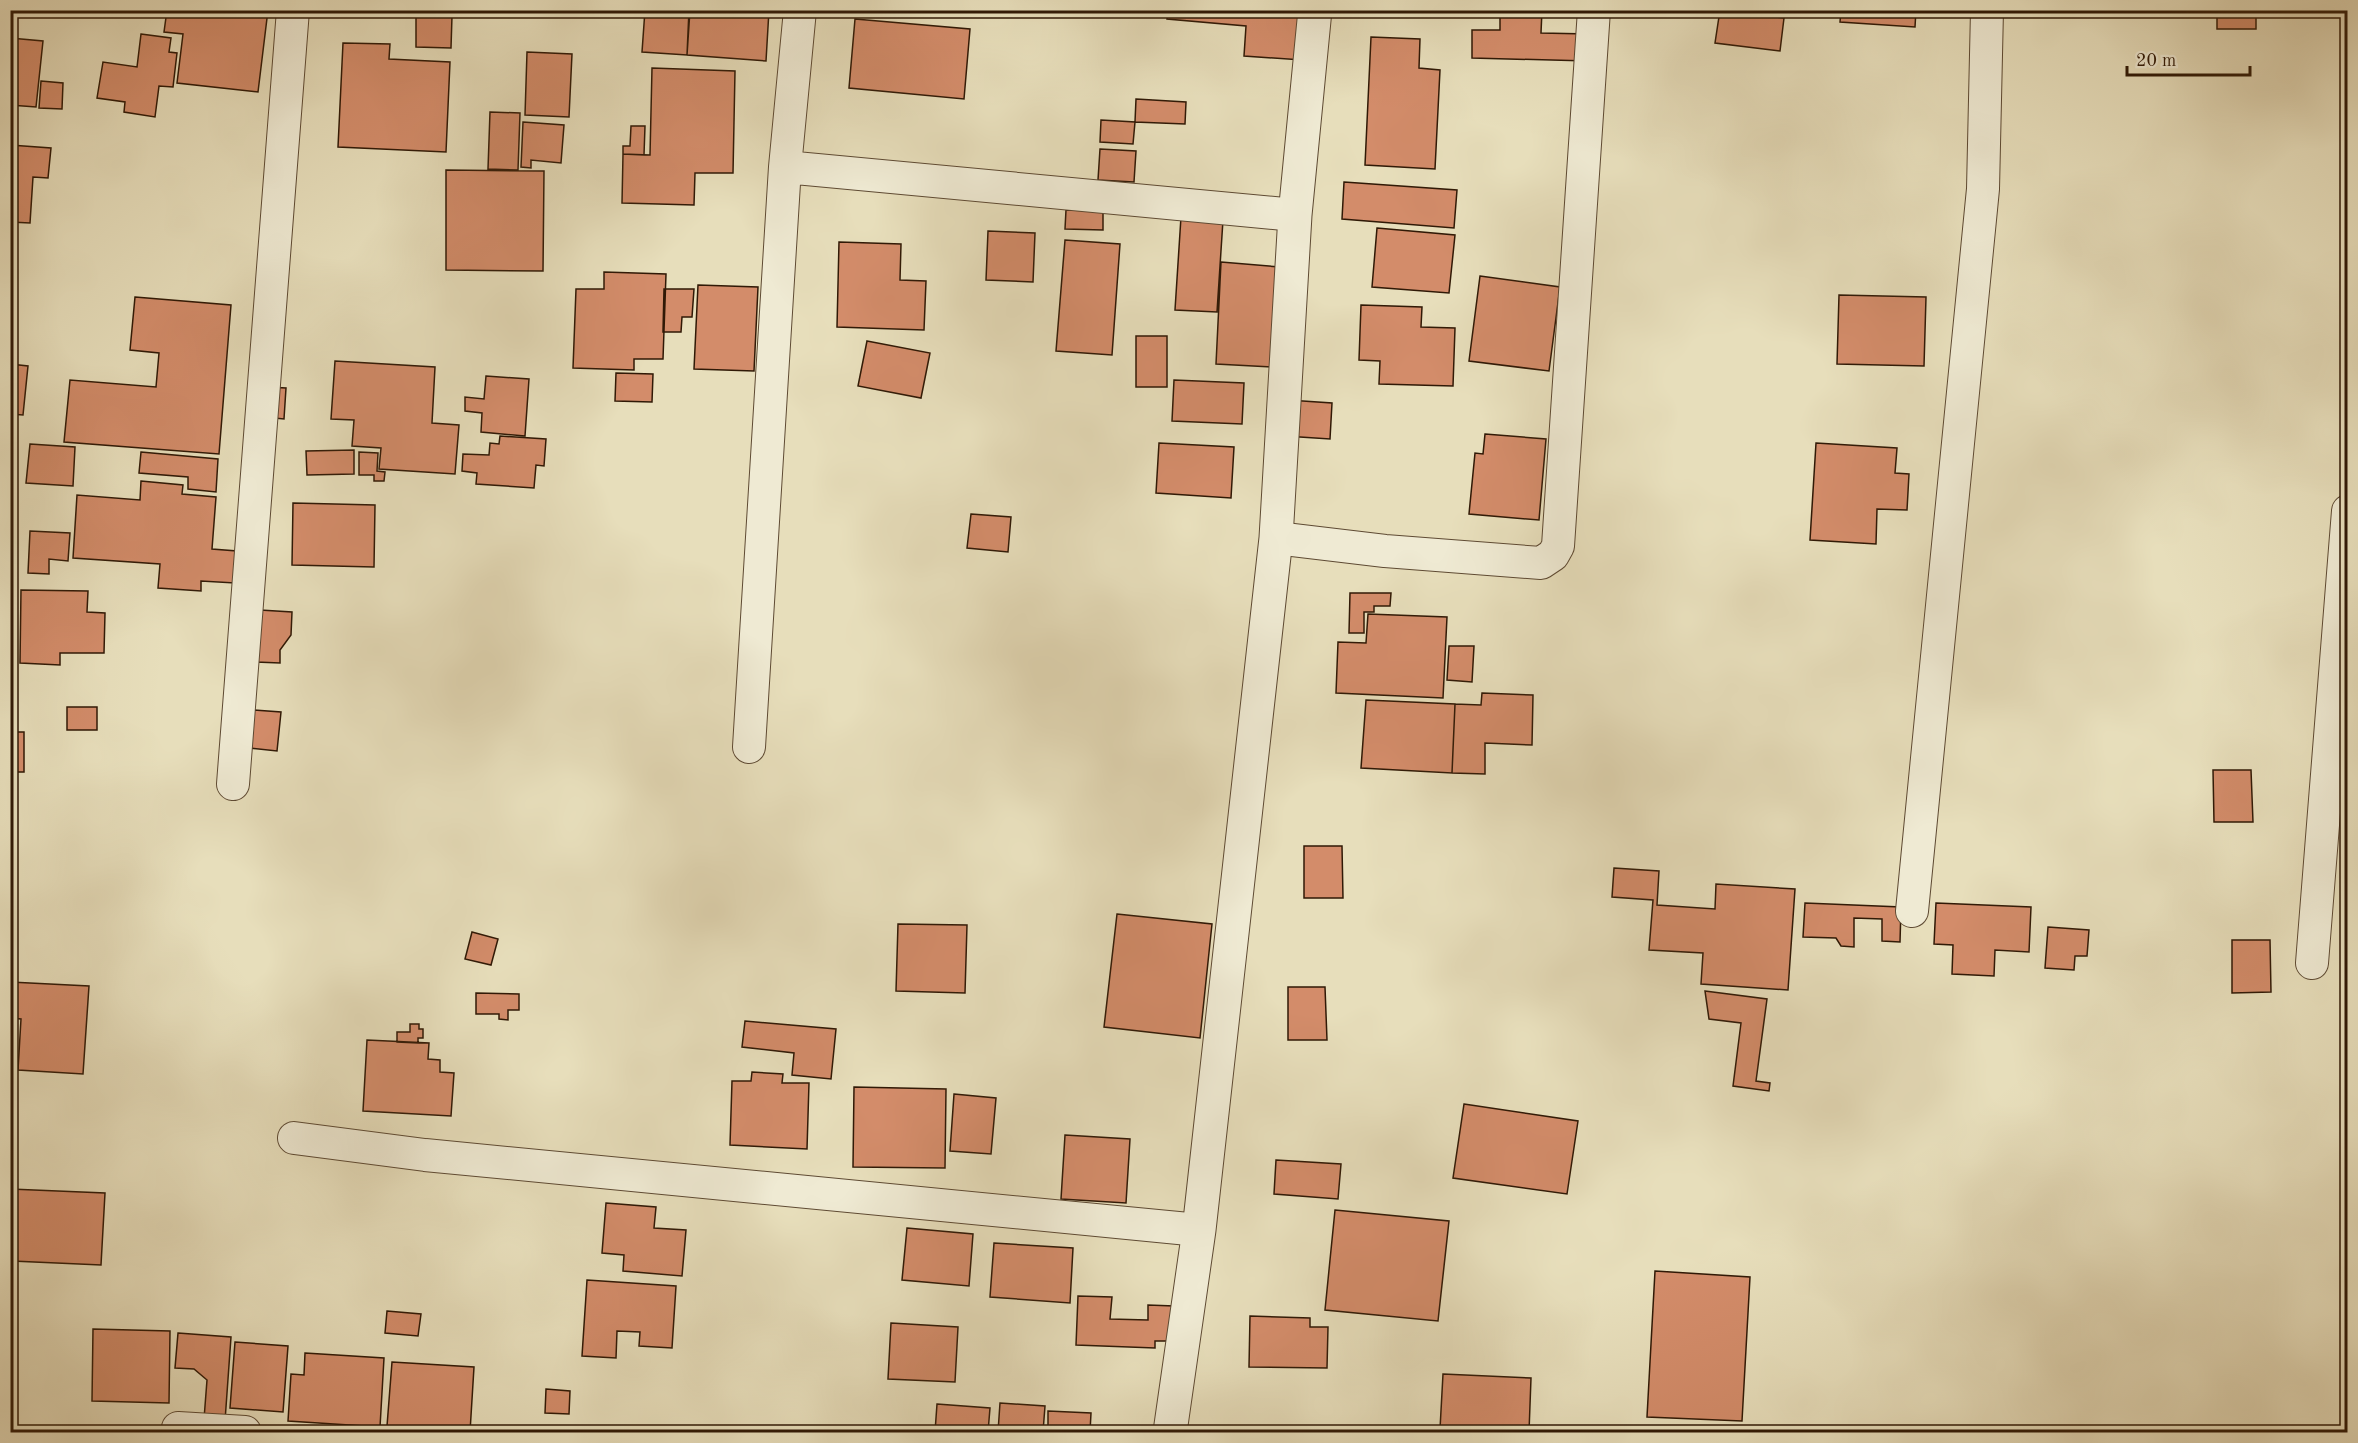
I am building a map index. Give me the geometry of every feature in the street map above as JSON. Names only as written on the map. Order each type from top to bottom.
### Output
[{"type":"street","points":[[232,784],[293,10]]},
{"type":"street","points":[[749,747],[785,167],[800,10]]},
{"type":"street","points":[[1170,1432],[1199,1230],[1276,538],[1295,215],[1315,10]]},
{"type":"street","points":[[1276,538],[1385,551],[1540,562],[1554,555],[1558,546],[1594,10]]},
{"type":"street","points":[[1912,911],[1983,189],[1987,10]]},
{"type":"street","points":[[785,167],[1295,215]]},
{"type":"street","points":[[2312,963],[2348,511]]},
{"type":"street","points":[[294,1138],[425,1155],[1199,1230]]},
{"type":"street","points":[[178,1428],[245,1432]]},
{"type":"building","points":[[167,10],[268,10],[258,92],[177,83],[183,34],[164,32]]},
{"type":"building","points":[[416,10],[487,10],[487,17],[452,16],[451,48],[416,47]]},
{"type":"building","points":[[645,10],[689,10],[687,55],[642,52]]},
{"type":"building","points":[[690,10],[769,10],[766,61],[687,55]]},
{"type":"building","points":[[1168,10],[1306,10],[1302,60],[1244,56],[1246,26],[1167,19]]},
{"type":"building","points":[[1500,10],[1542,10],[1541,33],[1588,34],[1588,61],[1472,58],[1472,30],[1500,30]]},
{"type":"building","points":[[1720,10],[1784,18],[1780,51],[1715,43]]},
{"type":"building","points":[[1841,10],[1916,10],[1915,27],[1840,22]]},
{"type":"building","points":[[2217,10],[2256,10],[2256,29],[2217,29]]},
{"type":"building","points":[[855,19],[970,29],[964,99],[849,88]]},
{"type":"building","points":[[141,34],[171,38],[169,52],[177,53],[173,87],[159,86],[155,117],[124,112],[125,102],[97,98],[103,62],[137,67]]},
{"type":"building","points":[[1371,37],[1420,39],[1419,68],[1440,70],[1435,169],[1365,165]]},
{"type":"building","points":[[10,38],[43,41],[36,107],[10,105]]},
{"type":"building","points":[[343,43],[390,44],[389,59],[450,62],[446,152],[338,147]]},
{"type":"building","points":[[527,52],[572,54],[569,117],[525,115]]},
{"type":"building","points":[[652,68],[735,71],[733,173],[695,173],[694,205],[622,203],[623,154],[650,155]]},
{"type":"building","points":[[41,81],[63,83],[62,109],[39,108]]},
{"type":"building","points":[[1136,99],[1186,102],[1185,124],[1135,122]]},
{"type":"building","points":[[490,112],[520,113],[518,170],[488,169]]},
{"type":"building","points":[[1101,120],[1135,122],[1133,144],[1100,142]]},
{"type":"building","points":[[523,122],[564,125],[561,163],[531,160],[531,168],[521,167]]},
{"type":"building","points":[[631,126],[645,126],[644,155],[623,154],[623,146],[630,146]]},
{"type":"building","points":[[10,145],[51,148],[48,178],[33,177],[30,223],[10,222]]},
{"type":"building","points":[[1100,149],[1136,151],[1134,182],[1098,180]]},
{"type":"building","points":[[446,170],[544,171],[543,271],[446,270]]},
{"type":"building","points":[[1344,182],[1457,190],[1454,228],[1342,219]]},
{"type":"building","points":[[1066,210],[1103,211],[1103,230],[1065,229]]},
{"type":"building","points":[[1181,217],[1223,220],[1217,312],[1175,310]]},
{"type":"building","points":[[1377,228],[1455,235],[1449,293],[1372,287]]},
{"type":"building","points":[[988,231],[1035,233],[1033,282],[986,280]]},
{"type":"building","points":[[1065,240],[1120,244],[1112,355],[1056,351]]},
{"type":"building","points":[[839,242],[901,244],[900,280],[926,281],[924,330],[837,327]]},
{"type":"building","points":[[1221,262],[1280,267],[1274,367],[1216,364]]},
{"type":"building","points":[[604,272],[666,274],[663,359],[634,359],[634,370],[573,368],[576,289],[604,289]]},
{"type":"building","points":[[1480,276],[1560,287],[1549,371],[1469,361]]},
{"type":"building","points":[[698,285],[758,287],[754,371],[694,369]]},
{"type":"building","points":[[664,289],[694,289],[692,317],[682,317],[681,332],[663,332]]},
{"type":"building","points":[[1839,295],[1926,297],[1924,366],[1837,364]]},
{"type":"building","points":[[135,297],[231,305],[219,454],[64,442],[70,380],[156,387],[159,353],[130,350]]},
{"type":"building","points":[[1361,305],[1422,307],[1421,327],[1455,328],[1453,386],[1379,384],[1380,361],[1359,360]]},
{"type":"building","points":[[1136,336],[1167,336],[1167,387],[1136,387]]},
{"type":"building","points":[[867,341],[930,353],[921,398],[858,386]]},
{"type":"building","points":[[335,361],[435,367],[432,423],[459,425],[455,474],[379,469],[381,448],[352,446],[354,420],[331,419]]},
{"type":"building","points":[[10,364],[28,366],[23,415],[10,414]]},
{"type":"building","points":[[616,373],[653,374],[652,402],[615,401]]},
{"type":"building","points":[[486,376],[529,379],[525,436],[481,432],[482,413],[465,411],[465,397],[484,399]]},
{"type":"building","points":[[1174,380],[1244,383],[1242,424],[1172,421]]},
{"type":"building","points":[[267,387],[286,388],[284,419],[264,417]]},
{"type":"building","points":[[1288,400],[1332,403],[1330,439],[1285,436]]},
{"type":"building","points":[[1485,434],[1546,439],[1539,520],[1469,514],[1475,453],[1483,454]]},
{"type":"building","points":[[500,436],[546,439],[544,466],[536,465],[534,488],[476,484],[477,473],[462,471],[463,454],[489,455],[490,443],[499,444]]},
{"type":"building","points":[[1159,443],[1234,447],[1231,498],[1156,493]]},
{"type":"building","points":[[1816,443],[1897,448],[1895,473],[1909,474],[1907,510],[1877,509],[1876,544],[1810,540]]},
{"type":"building","points":[[30,444],[75,447],[73,486],[26,483]]},
{"type":"building","points":[[354,450],[354,474],[307,475],[306,451]]},
{"type":"building","points":[[141,452],[218,459],[216,492],[188,489],[188,477],[139,473]]},
{"type":"building","points":[[359,452],[378,453],[377,471],[385,472],[384,481],[374,481],[374,475],[359,475]]},
{"type":"building","points":[[141,481],[183,485],[182,494],[216,497],[212,549],[237,551],[235,583],[201,581],[201,591],[158,588],[160,564],[73,558],[77,495],[140,500]]},
{"type":"building","points":[[293,503],[375,505],[374,567],[292,565]]},
{"type":"building","points":[[971,514],[1011,517],[1008,552],[967,548]]},
{"type":"building","points":[[30,531],[70,533],[68,561],[49,559],[49,574],[28,573]]},
{"type":"building","points":[[21,590],[88,591],[87,612],[105,613],[104,653],[60,653],[60,665],[20,663]]},
{"type":"building","points":[[1350,593],[1391,593],[1390,606],[1374,606],[1374,612],[1364,612],[1364,633],[1349,633]]},
{"type":"building","points":[[260,610],[292,612],[291,635],[280,650],[280,663],[256,662]]},
{"type":"building","points":[[1368,614],[1447,617],[1443,698],[1336,693],[1338,642],[1366,643]]},
{"type":"building","points":[[1449,646],[1474,646],[1472,682],[1447,680]]},
{"type":"building","points":[[1482,693],[1533,695],[1532,745],[1485,743],[1485,774],[1452,773],[1455,704],[1481,705]]},
{"type":"building","points":[[1366,700],[1455,704],[1452,773],[1361,768]]},
{"type":"building","points":[[67,707],[97,707],[97,730],[67,730]]},
{"type":"building","points":[[254,710],[281,712],[277,751],[250,748]]},
{"type":"building","points":[[10,732],[24,732],[24,772],[10,772]]},
{"type":"building","points":[[2213,770],[2251,770],[2253,822],[2214,822]]},
{"type":"building","points":[[1304,846],[1342,846],[1343,898],[1304,898]]},
{"type":"building","points":[[1614,868],[1659,871],[1657,905],[1715,909],[1716,884],[1795,889],[1788,990],[1701,984],[1703,953],[1649,950],[1653,900],[1612,897]]},
{"type":"building","points":[[1805,903],[1901,907],[1900,942],[1882,941],[1882,919],[1854,918],[1854,947],[1841,946],[1836,938],[1803,937]]},
{"type":"building","points":[[1936,903],[2031,907],[2029,952],[1995,950],[1994,976],[1952,974],[1953,945],[1934,944]]},
{"type":"building","points":[[1117,914],[1212,924],[1200,1038],[1104,1027]]},
{"type":"building","points":[[898,924],[967,925],[965,993],[896,991]]},
{"type":"building","points":[[2048,927],[2089,930],[2087,956],[2075,956],[2074,970],[2045,968]]},
{"type":"building","points":[[472,932],[498,939],[491,965],[465,959]]},
{"type":"building","points":[[2232,940],[2270,940],[2271,992],[2232,993]]},
{"type":"building","points":[[10,982],[89,986],[83,1074],[18,1070],[21,1019],[10,1018]]},
{"type":"building","points":[[1288,987],[1325,987],[1327,1040],[1288,1040]]},
{"type":"building","points":[[1705,991],[1767,999],[1756,1081],[1770,1083],[1769,1091],[1733,1086],[1741,1023],[1709,1019]]},
{"type":"building","points":[[476,993],[519,994],[519,1010],[508,1010],[508,1020],[499,1019],[499,1014],[476,1014]]},
{"type":"building","points":[[745,1021],[836,1029],[831,1079],[792,1075],[794,1053],[742,1047]]},
{"type":"building","points":[[410,1024],[419,1024],[419,1029],[423,1029],[423,1038],[418,1038],[418,1043],[397,1042],[397,1032],[410,1032]]},
{"type":"building","points":[[367,1040],[429,1043],[428,1059],[440,1060],[440,1072],[454,1073],[451,1116],[363,1111]]},
{"type":"building","points":[[752,1072],[783,1074],[782,1083],[809,1083],[807,1149],[730,1145],[732,1081],[751,1081]]},
{"type":"building","points":[[854,1087],[946,1089],[945,1168],[853,1167]]},
{"type":"building","points":[[954,1094],[996,1098],[991,1154],[950,1151]]},
{"type":"building","points":[[1464,1104],[1578,1121],[1567,1194],[1453,1178]]},
{"type":"building","points":[[1065,1135],[1130,1139],[1126,1203],[1061,1199]]},
{"type":"building","points":[[1276,1160],[1341,1164],[1338,1199],[1274,1194]]},
{"type":"building","points":[[10,1189],[105,1193],[101,1265],[12,1261]]},
{"type":"building","points":[[606,1203],[656,1207],[654,1228],[686,1230],[682,1276],[623,1271],[624,1255],[602,1253]]},
{"type":"building","points":[[1335,1210],[1449,1221],[1438,1321],[1325,1310]]},
{"type":"building","points":[[907,1228],[973,1234],[969,1286],[902,1280]]},
{"type":"building","points":[[994,1243],[1073,1248],[1070,1303],[990,1297]]},
{"type":"building","points":[[1655,1271],[1750,1277],[1742,1421],[1647,1417]]},
{"type":"building","points":[[587,1280],[676,1286],[672,1348],[639,1346],[640,1332],[617,1331],[616,1358],[582,1356]]},
{"type":"building","points":[[1078,1296],[1112,1297],[1110,1319],[1148,1320],[1148,1305],[1174,1306],[1172,1341],[1155,1341],[1155,1348],[1076,1345]]},
{"type":"building","points":[[387,1311],[421,1314],[418,1336],[385,1333]]},
{"type":"building","points":[[1250,1316],[1310,1318],[1310,1327],[1328,1327],[1327,1368],[1249,1367]]},
{"type":"building","points":[[891,1323],[958,1327],[955,1382],[888,1379]]},
{"type":"building","points":[[93,1329],[170,1331],[169,1403],[92,1401]]},
{"type":"building","points":[[178,1333],[231,1337],[225,1421],[204,1419],[207,1380],[194,1369],[175,1368]]},
{"type":"building","points":[[235,1342],[288,1346],[283,1412],[230,1408]]},
{"type":"building","points":[[305,1353],[384,1358],[380,1427],[288,1421],[291,1374],[304,1375]]},
{"type":"building","points":[[392,1362],[474,1367],[470,1432],[387,1426]]},
{"type":"building","points":[[1443,1374],[1531,1378],[1529,1432],[1440,1429]]},
{"type":"building","points":[[546,1389],[570,1391],[569,1414],[545,1413]]},
{"type":"building","points":[[1000,1403],[1045,1406],[1043,1432],[998,1432]]},
{"type":"building","points":[[937,1404],[990,1408],[988,1432],[935,1432]]},
{"type":"building","points":[[1048,1411],[1091,1413],[1090,1432],[1048,1432]]}]
